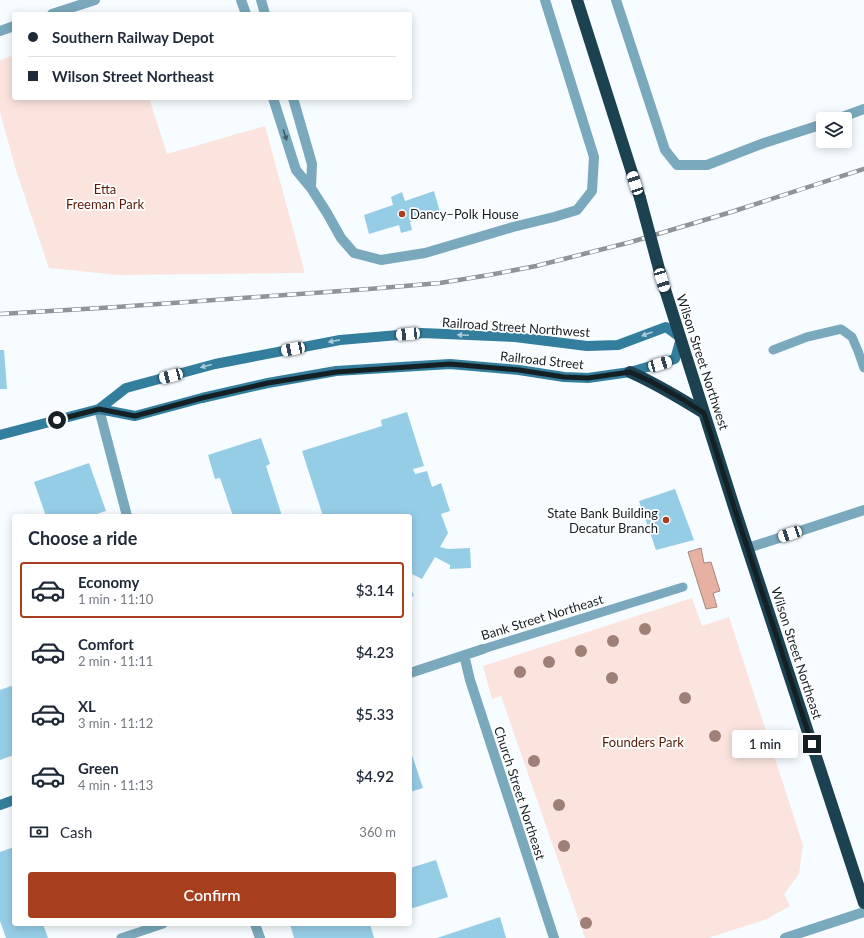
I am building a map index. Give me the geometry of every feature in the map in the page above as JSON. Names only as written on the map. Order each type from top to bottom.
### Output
[{"type":"highway","name":"Wilson Street Northwest","points":[[576,0],[640,198],[662,280],[748,548]]},
{"type":"highway","points":[[630,372],[679,397],[704,413]]},
{"type":"highway","name":"Wilson Street Northeast","points":[[748,548],[864,903]]},
{"type":"street","points":[[58,12],[95,0]]},
{"type":"street","points":[[241,0],[245,12]]},
{"type":"street","points":[[261,0],[264,12]]},
{"type":"street","points":[[274,100],[296,170],[311,188],[341,238],[354,253],[381,260],[425,253],[577,210],[592,191],[594,157],[545,0]]},
{"type":"street","points":[[616,0],[664,150],[677,165],[707,165],[764,143],[816,126]]},
{"type":"street","points":[[0,30],[12,27]]},
{"type":"street","points":[[294,100],[312,164],[311,188]]},
{"type":"street","points":[[852,113],[864,109]]},
{"type":"street","name":"Railroad Street Northwest","points":[[0,436],[99,409],[126,388],[215,364],[340,340],[422,333],[514,337],[595,346],[618,345],[666,327],[681,338]]},
{"type":"street","name":"Railroad Street","points":[[99,409],[135,416],[202,398],[268,383],[336,372],[450,364],[519,370],[564,377],[588,378],[630,372],[675,359],[681,338]]},
{"type":"street","points":[[99,409],[126,514]]},
{"type":"street","points":[[748,548],[864,510]]},
{"type":"street","name":"Bank Street Northeast","points":[[412,672],[483,650]]},
{"type":"street","name":"Church Street Northeast","points":[[464,655],[470,680],[554,938]]},
{"type":"street","points":[[0,805],[12,801]]},
{"type":"street","points":[[785,938],[864,912]]},
{"type":"street","points":[[256,926],[260,938]]},
{"type":"lane","points":[[773,350],[807,337],[841,329],[852,337],[864,368]]},
{"type":"lane","name":"Bank Street Northeast","points":[[483,650],[683,587]]},
{"type":"lane","points":[[121,938],[157,926]]},
{"type":"green space","name":"Etta Freeman Park","points":[[12,56],[12,100],[150,100],[167,154],[265,126],[305,273],[118,275],[49,268],[16,170],[0,112],[0,60]]},
{"type":"green space","name":"Founders Park","points":[[692,598],[702,626],[729,617],[803,845],[799,874],[784,894],[790,906],[767,919],[708,938],[585,938],[501,696],[492,699],[483,666]]},
{"type":"shaded area","points":[[701,548],[704,563],[711,562],[720,591],[713,593],[717,607],[706,609],[688,552]]},
{"type":"building","name":"Dancy–Polk House","points":[[434,191],[440,212],[410,222],[412,230],[401,233],[399,225],[369,234],[364,215],[393,205],[391,197],[402,192],[405,201]]},
{"type":"building","points":[[0,350],[4,350],[7,389],[0,389]]},
{"type":"building","points":[[407,412],[424,466],[413,469],[415,474],[427,471],[432,487],[441,483],[450,511],[441,514],[448,533],[440,547],[448,549],[470,548],[471,568],[450,569],[450,565],[435,557],[422,579],[412,574],[412,514],[322,514],[302,451],[382,426],[381,420]]},
{"type":"building","points":[[261,438],[270,464],[266,466],[281,514],[232,514],[220,478],[215,479],[208,455]]},
{"type":"building","points":[[89,463],[106,511],[97,514],[45,514],[34,482]]},
{"type":"building","name":"State Bank Building Decatur Branch","points":[[675,489],[694,540],[656,550],[639,501]]},
{"type":"building","points":[[12,686],[12,756],[0,760],[0,690]]},
{"type":"building","points":[[412,755],[423,788],[412,791]]},
{"type":"building","points":[[12,848],[12,926],[44,926],[48,938],[6,938],[0,921],[0,852]]},
{"type":"building","points":[[436,860],[448,897],[412,908],[412,867]]},
{"type":"building","points":[[500,917],[506,938],[437,938]]},
{"type":"building","points":[[291,926],[371,926],[374,938],[294,938]]},
{"type":"railway","points":[[0,314],[369,289],[440,283],[489,275],[536,266],[631,242],[728,213],[864,169]]},
{"type":"place","name":"Dancy–Polk House","points":[[402,214]]},
{"type":"place","name":"State Bank Building Decatur Branch","points":[[666,520]]},
{"type":"route","points":[[57,420],[99,409],[135,416],[202,398],[268,383],[336,372],[450,364],[519,370],[564,377],[588,378],[630,372],[679,397],[704,413],[812,744]]}]
